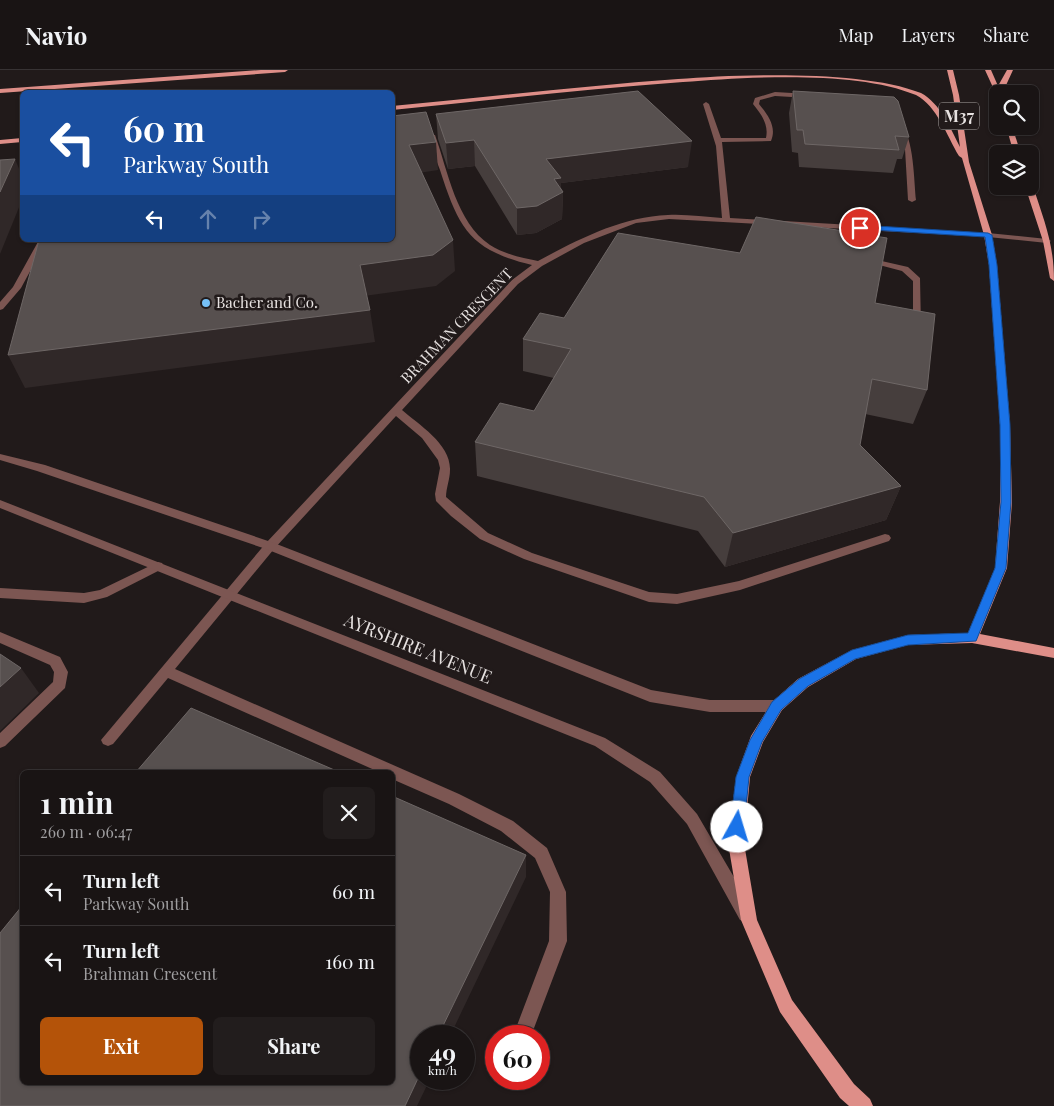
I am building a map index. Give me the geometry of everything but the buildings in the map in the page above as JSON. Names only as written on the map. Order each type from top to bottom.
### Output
[{"type":"main road","points":[[0,91],[285,70]]},
{"type":"main road","points":[[395,108],[770,70]]},
{"type":"main road","name":"M37","points":[[950,70],[956,95],[966,162],[988,235],[993,265],[1005,425],[1006,502],[1001,568],[972,638]]},
{"type":"main road","name":"M37","points":[[988,70],[995,85]]},
{"type":"main road","points":[[1003,85],[1010,70]]},
{"type":"main road","points":[[623,85],[799,72],[839,73],[880,79],[913,90],[924,98],[939,117],[966,162]]},
{"type":"main road","points":[[0,142],[20,140]]},
{"type":"main road","points":[[1032,195],[1047,241],[1054,278]]},
{"type":"main road","points":[[863,1106],[847,1091],[786,1006],[749,920],[736,844],[742,777],[756,740],[777,706],[803,683],[852,655],[908,640],[972,638],[1054,653]]},
{"type":"street","points":[[718,140],[769,140],[771,132],[765,115],[756,104],[756,101],[761,97],[784,94],[814,97]]},
{"type":"street","points":[[706,104],[714,120],[718,140],[726,220]]},
{"type":"street","points":[[895,118],[900,126],[908,149],[912,200]]},
{"type":"street","points":[[432,135],[458,210],[473,233],[487,246],[503,254],[539,264]]},
{"type":"street","name":"BRAHMAN CRESCENT","points":[[108,740],[270,546],[515,282],[539,264],[581,241],[635,221],[669,217],[726,220],[789,228],[988,235],[1047,241]]},
{"type":"street","points":[[0,307],[17,288],[42,242]]},
{"type":"street","points":[[855,257],[896,266],[912,274],[917,280],[918,327]]},
{"type":"street","points":[[395,410],[430,441],[442,457],[445,468],[440,498],[455,513],[484,536],[537,559],[616,588],[649,597],[677,600],[740,585],[885,538]]},
{"type":"street","points":[[0,457],[41,468],[270,546],[650,696],[710,706],[777,706]]},
{"type":"street","name":"AYRSHIRE AVENUE","points":[[0,504],[600,742],[655,777],[692,819],[749,920]]},
{"type":"street","points":[[0,593],[84,598],[103,594],[158,566]]},
{"type":"street","points":[[0,637],[55,662],[61,672],[60,684],[0,742]]},
{"type":"street","points":[[166,671],[389,770]]},
{"type":"street","points":[[395,773],[508,826],[542,853],[558,892],[558,941],[526,1025]]},
{"type":"place","name":"Bacher and Co.","points":[[206,303]]},
{"type":"route","points":[[737,827],[742,777],[756,740],[777,706],[803,683],[852,655],[908,640],[972,638],[1001,568],[1006,502],[1005,425],[1000,339],[993,265],[988,235],[860,228]]}]
